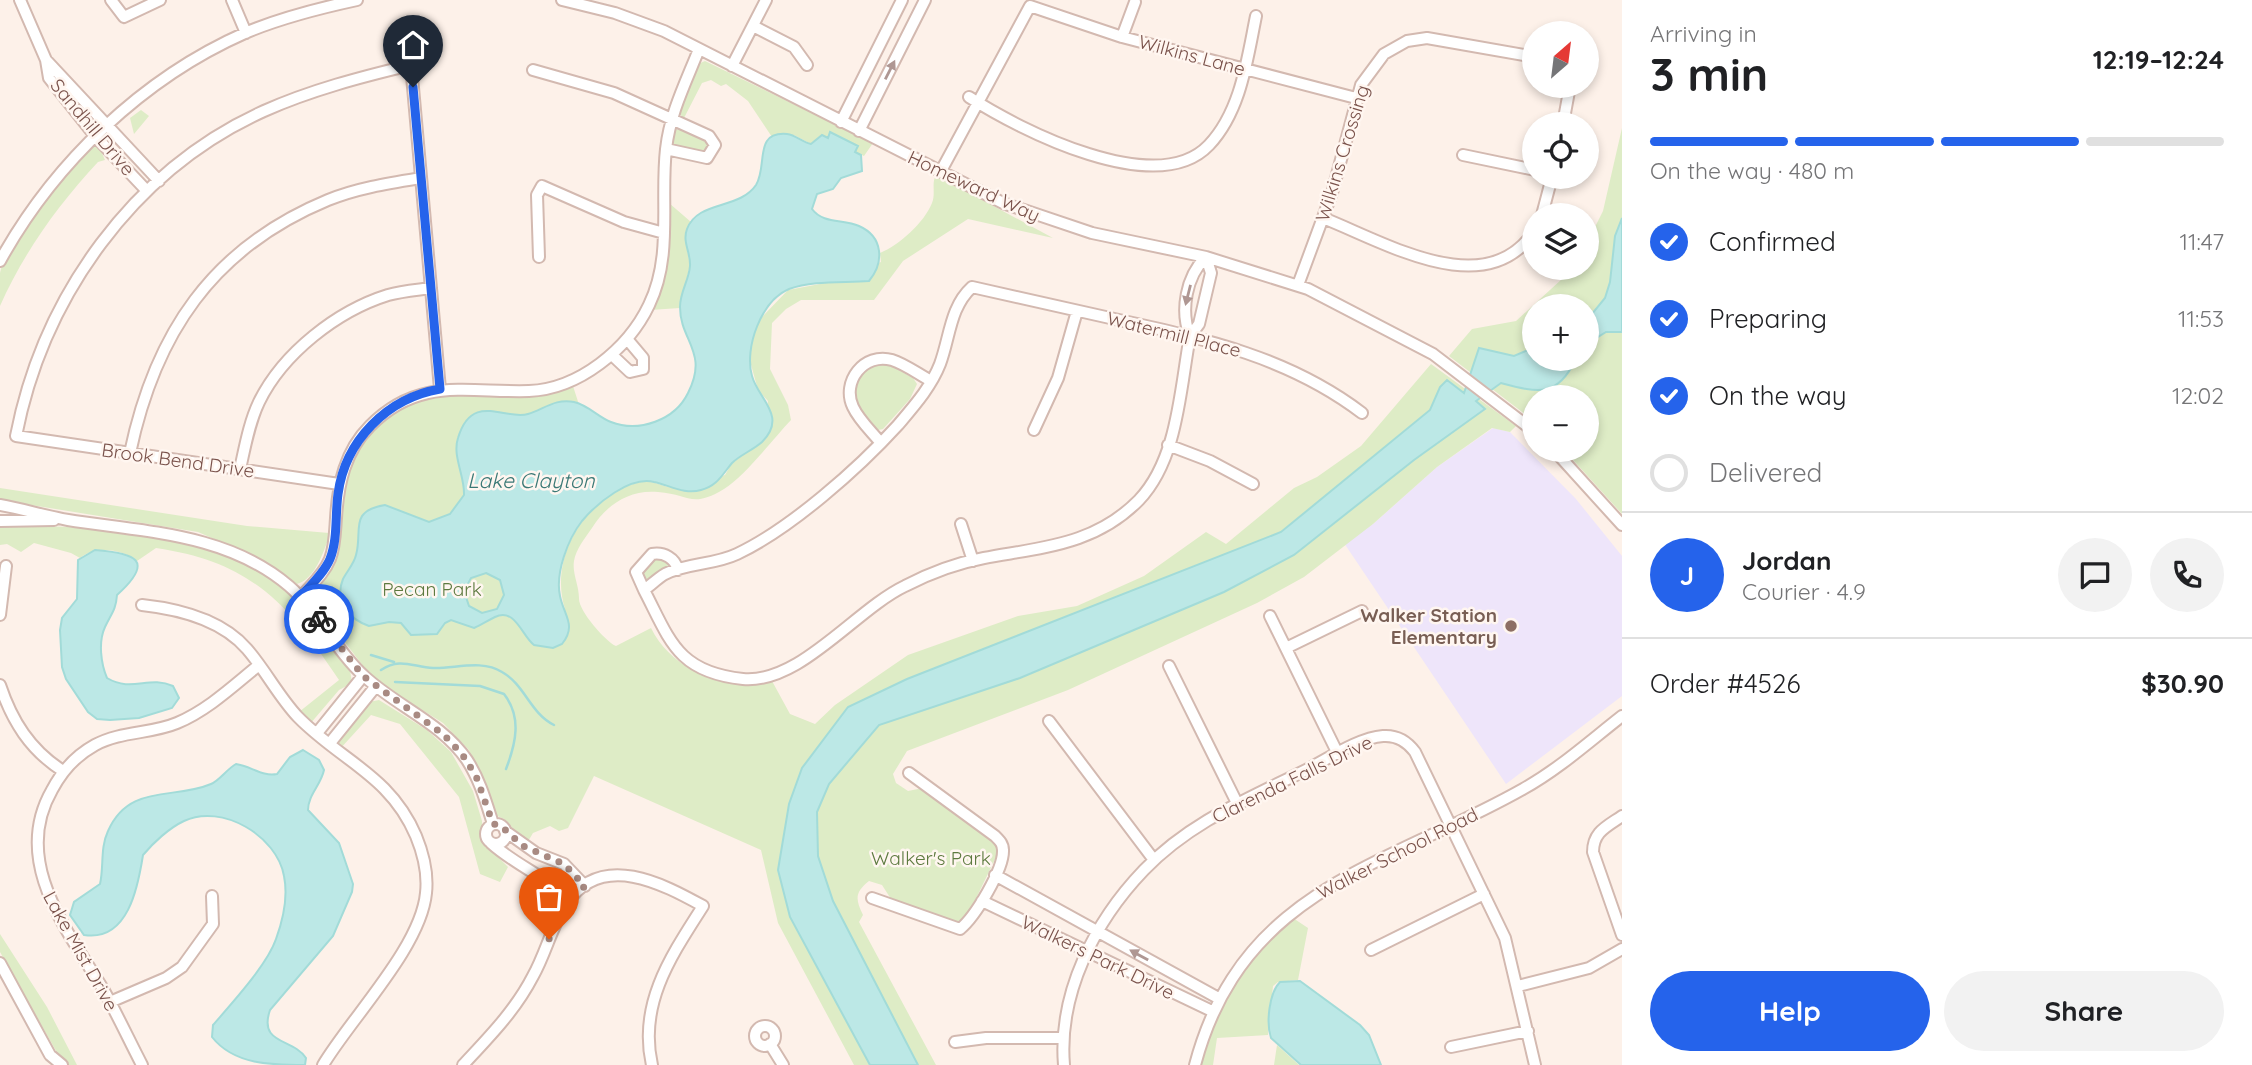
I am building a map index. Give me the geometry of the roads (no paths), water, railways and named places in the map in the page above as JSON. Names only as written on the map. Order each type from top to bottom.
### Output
[{"type":"street","name":"Sandhill Drive","points":[[20,0],[46,60],[49,78],[95,136],[147,191]]},
{"type":"street","points":[[111,0],[124,17],[160,0]]},
{"type":"street","points":[[232,0],[246,33]]},
{"type":"street","points":[[0,261],[4,243],[50,186],[95,136],[160,83],[246,33],[357,0]]},
{"type":"street","name":"Homeward Way","points":[[562,0],[644,23],[1003,203],[1092,233],[1206,257],[1298,285],[1383,326],[1457,371],[1522,421]]},
{"type":"street","points":[[732,66],[766,0]]},
{"type":"street","points":[[842,122],[902,0]]},
{"type":"street","points":[[859,131],[925,0]]},
{"type":"street","points":[[1122,37],[1135,2]]},
{"type":"street","name":"Wilkins Lane","points":[[973,100],[1030,6],[1122,37],[1356,98]]},
{"type":"street","points":[[941,171],[973,100],[1078,149],[1122,162],[1154,166],[1174,165],[1202,152],[1221,131],[1234,105],[1256,16]]},
{"type":"street","points":[[753,26],[794,47],[807,65]]},
{"type":"street","name":"Wilkins Crossing","points":[[1298,285],[1323,218],[1356,98],[1365,77],[1384,54],[1414,40],[1440,38],[1522,54]]},
{"type":"street","points":[[300,597],[330,559],[339,484],[352,452],[371,425],[408,399],[440,389],[531,391],[569,380],[612,355],[627,339],[653,296],[659,276],[664,233],[666,149],[671,119],[699,49]]},
{"type":"street","name":"Sandhill Drive","points":[[46,60],[159,181]]},
{"type":"street","points":[[147,191],[227,130],[262,112],[326,88],[411,65],[440,389]]},
{"type":"street","points":[[533,70],[614,93],[709,136],[715,145],[706,158],[666,149]]},
{"type":"street","points":[[1463,155],[1522,167]]},
{"type":"street","points":[[130,453],[150,376],[167,340],[217,273],[274,229],[318,204],[359,190],[421,178]]},
{"type":"street","points":[[538,257],[537,195],[542,186],[624,222],[664,233]]},
{"type":"street","name":"Brook Bend Drive","points":[[147,191],[92,256],[54,318],[29,381],[16,436],[339,484]]},
{"type":"street","points":[[1323,218],[1440,264],[1457,267],[1482,266],[1506,257],[1522,245]]},
{"type":"street","points":[[678,570],[673,560],[660,553],[652,554],[636,572],[669,642],[687,659],[723,675],[763,678],[798,663],[901,587],[943,569],[1065,545],[1101,531],[1125,513],[1148,490],[1168,445],[1190,336],[1199,324],[1211,273],[1206,257],[1195,267],[1182,317],[1190,336]]},
{"type":"street","name":"Watermill Place","points":[[931,381],[940,363],[946,337],[962,296],[972,287],[1190,336],[1272,361],[1325,388],[1362,413]]},
{"type":"street","points":[[240,470],[260,401],[275,376],[305,345],[326,326],[370,301],[392,294],[431,288]]},
{"type":"street","points":[[1034,430],[1058,377],[1077,311]]},
{"type":"street","points":[[612,355],[630,372],[643,369],[643,358],[627,339]]},
{"type":"street","points":[[644,590],[678,570],[715,563],[769,537],[880,442],[912,408],[931,381],[903,364],[883,358],[872,360],[856,372],[849,389],[854,410],[880,442]]},
{"type":"street","points":[[1168,445],[1220,465],[1253,484]]},
{"type":"street","points":[[1565,462],[1622,525]]},
{"type":"street","points":[[0,505],[64,519],[190,538],[219,546],[271,572],[300,597],[363,676],[443,734],[462,754],[476,776],[493,824]]},
{"type":"street","points":[[0,521],[64,519]]},
{"type":"street","points":[[961,524],[973,561]]},
{"type":"street","points":[[0,615],[6,566]]},
{"type":"street","points":[[142,606],[172,608],[199,617],[245,647],[298,717],[396,798],[422,854],[426,894],[422,911],[403,950],[323,1065]]},
{"type":"street","points":[[1286,648],[1362,611]]},
{"type":"street","points":[[1270,616],[1338,754]]},
{"type":"street","name":"Lake Mist Drive","points":[[142,1065],[44,885],[39,861],[38,825],[47,799],[63,771],[95,745],[184,719],[203,709],[260,665]]},
{"type":"street","points":[[1169,666],[1237,803]]},
{"type":"street","points":[[317,733],[363,676]]},
{"type":"street","points":[[0,685],[9,712],[26,738],[47,761],[63,771]]},
{"type":"street","points":[[330,743],[376,686]]},
{"type":"street","points":[[337,709],[349,719]]},
{"type":"street","name":"Walker School Road","points":[[1195,1065],[1220,999],[1250,952],[1282,919],[1314,895],[1546,774],[1622,716]]},
{"type":"street","points":[[1049,721],[1154,860]]},
{"type":"street","name":"Clarenda Falls Drive","points":[[1064,1065],[1063,1038],[1068,1005],[1087,953],[1123,895],[1154,860],[1194,827],[1237,803],[1376,738],[1402,739],[1415,752],[1451,824],[1505,938],[1535,1065]]},
{"type":"street","points":[[872,898],[952,929],[960,929],[970,921],[982,901],[1004,854],[1002,844],[909,773]]},
{"type":"street","points":[[1622,817],[1597,834],[1593,842],[1622,935]]},
{"type":"street","points":[[493,824],[500,825],[536,853],[564,864],[585,886]]},
{"type":"street","points":[[493,824],[486,833],[491,843],[508,859],[559,889],[569,900]]},
{"type":"street","points":[[491,843],[502,841],[505,831]]},
{"type":"street","points":[[464,1065],[518,1004],[569,900],[585,886],[608,877],[636,875],[660,883],[703,906],[659,983],[648,1014],[647,1043],[652,1065]]},
{"type":"street","name":"Walkers Park Drive","points":[[995,875],[1220,999]]},
{"type":"street","points":[[1371,950],[1484,894]]},
{"type":"street","points":[[110,1002],[166,978],[182,967],[213,924],[212,896]]},
{"type":"street","name":"Walkers Park Drive","points":[[982,901],[1214,1012]]},
{"type":"street","points":[[1518,986],[1588,968],[1622,949]]},
{"type":"street","points":[[0,963],[51,1060],[62,1065]]},
{"type":"street","points":[[1451,1047],[1528,1031]]},
{"type":"street","points":[[955,1042],[986,1038],[1063,1038]]},
{"type":"street","points":[[770,1044],[783,1065]]},
{"type":"water","name":"Lake Clayton","points":[[830,132],[858,146],[855,152],[861,155],[862,171],[841,178],[833,189],[817,194],[812,209],[827,219],[853,224],[867,231],[877,243],[879,259],[869,281],[798,286],[779,295],[763,314],[750,352],[752,376],[772,416],[769,433],[762,442],[735,460],[715,483],[707,488],[689,491],[645,481],[615,492],[596,506],[572,537],[561,567],[560,596],[569,631],[562,644],[553,648],[534,645],[513,619],[502,615],[474,628],[451,620],[445,623],[437,634],[411,635],[401,623],[389,622],[369,626],[355,619],[345,608],[340,595],[343,579],[355,558],[361,517],[373,508],[385,505],[429,522],[450,514],[464,495],[457,445],[464,424],[472,415],[490,411],[528,414],[568,401],[584,406],[611,422],[633,426],[655,422],[682,402],[694,379],[696,367],[692,347],[681,319],[680,307],[690,266],[685,238],[687,229],[700,213],[749,193],[756,185],[765,144],[770,138],[787,134],[811,144],[822,135],[828,138]],"holes":[[[486,573],[500,580],[504,595],[497,609],[482,613],[469,606],[464,591],[471,578]]]},
{"type":"water","points":[[1622,218],[1622,332],[1606,332],[1599,336],[1599,305],[1605,298],[1610,282],[1615,236]]},
{"type":"water","points":[[1479,348],[1514,356],[1522,353],[1522,371],[1570,371],[1556,385],[1522,385],[1522,388],[1501,383],[1476,401],[1485,409],[1414,460],[1294,555],[1224,592],[1020,678],[879,725],[829,784],[817,812],[818,856],[833,901],[918,1065],[870,1065],[790,917],[778,870],[789,804],[802,768],[848,707],[907,679],[1281,532],[1430,410],[1440,387],[1447,380],[1464,393]]},
{"type":"water","points":[[95,550],[130,556],[136,560],[138,566],[136,574],[117,595],[103,633],[101,653],[107,678],[124,684],[156,682],[173,686],[179,698],[172,708],[139,718],[97,719],[88,712],[66,679],[62,667],[62,618],[77,599],[78,560]]},
{"type":"water","points":[[303,750],[319,760],[324,770],[308,810],[339,843],[353,884],[333,936],[270,1010],[269,1029],[279,1040],[306,1058],[305,1065],[267,1064],[231,1053],[212,1037],[213,1025],[265,960],[279,932],[283,916],[284,876],[271,848],[259,836],[246,827],[215,816],[184,821],[162,836],[143,855],[134,896],[121,921],[111,930],[99,935],[84,935],[70,915],[74,902],[100,884],[108,831],[117,816],[128,806],[140,799],[211,784],[236,764],[266,774],[277,774],[290,757]]},
{"type":"water","points":[[1300,981],[1360,1025],[1369,1035],[1381,1065],[1301,1065],[1271,1038],[1270,1009],[1276,987],[1280,982]]},
{"type":"waterway","points":[[371,655],[394,662]]},
{"type":"waterway","points":[[381,670],[401,663],[433,668],[477,665],[494,668],[510,678],[539,713],[554,725]]},
{"type":"waterway","points":[[395,682],[480,686],[504,694],[510,703],[516,730],[506,769]]},
{"type":"place","name":"Walker Station Elementary","points":[[1511,626]]},
{"type":"park label","name":"Pecan Park","points":[[432,589]]},
{"type":"park label","name":"Walker's Park","points":[[931,858]]}]
